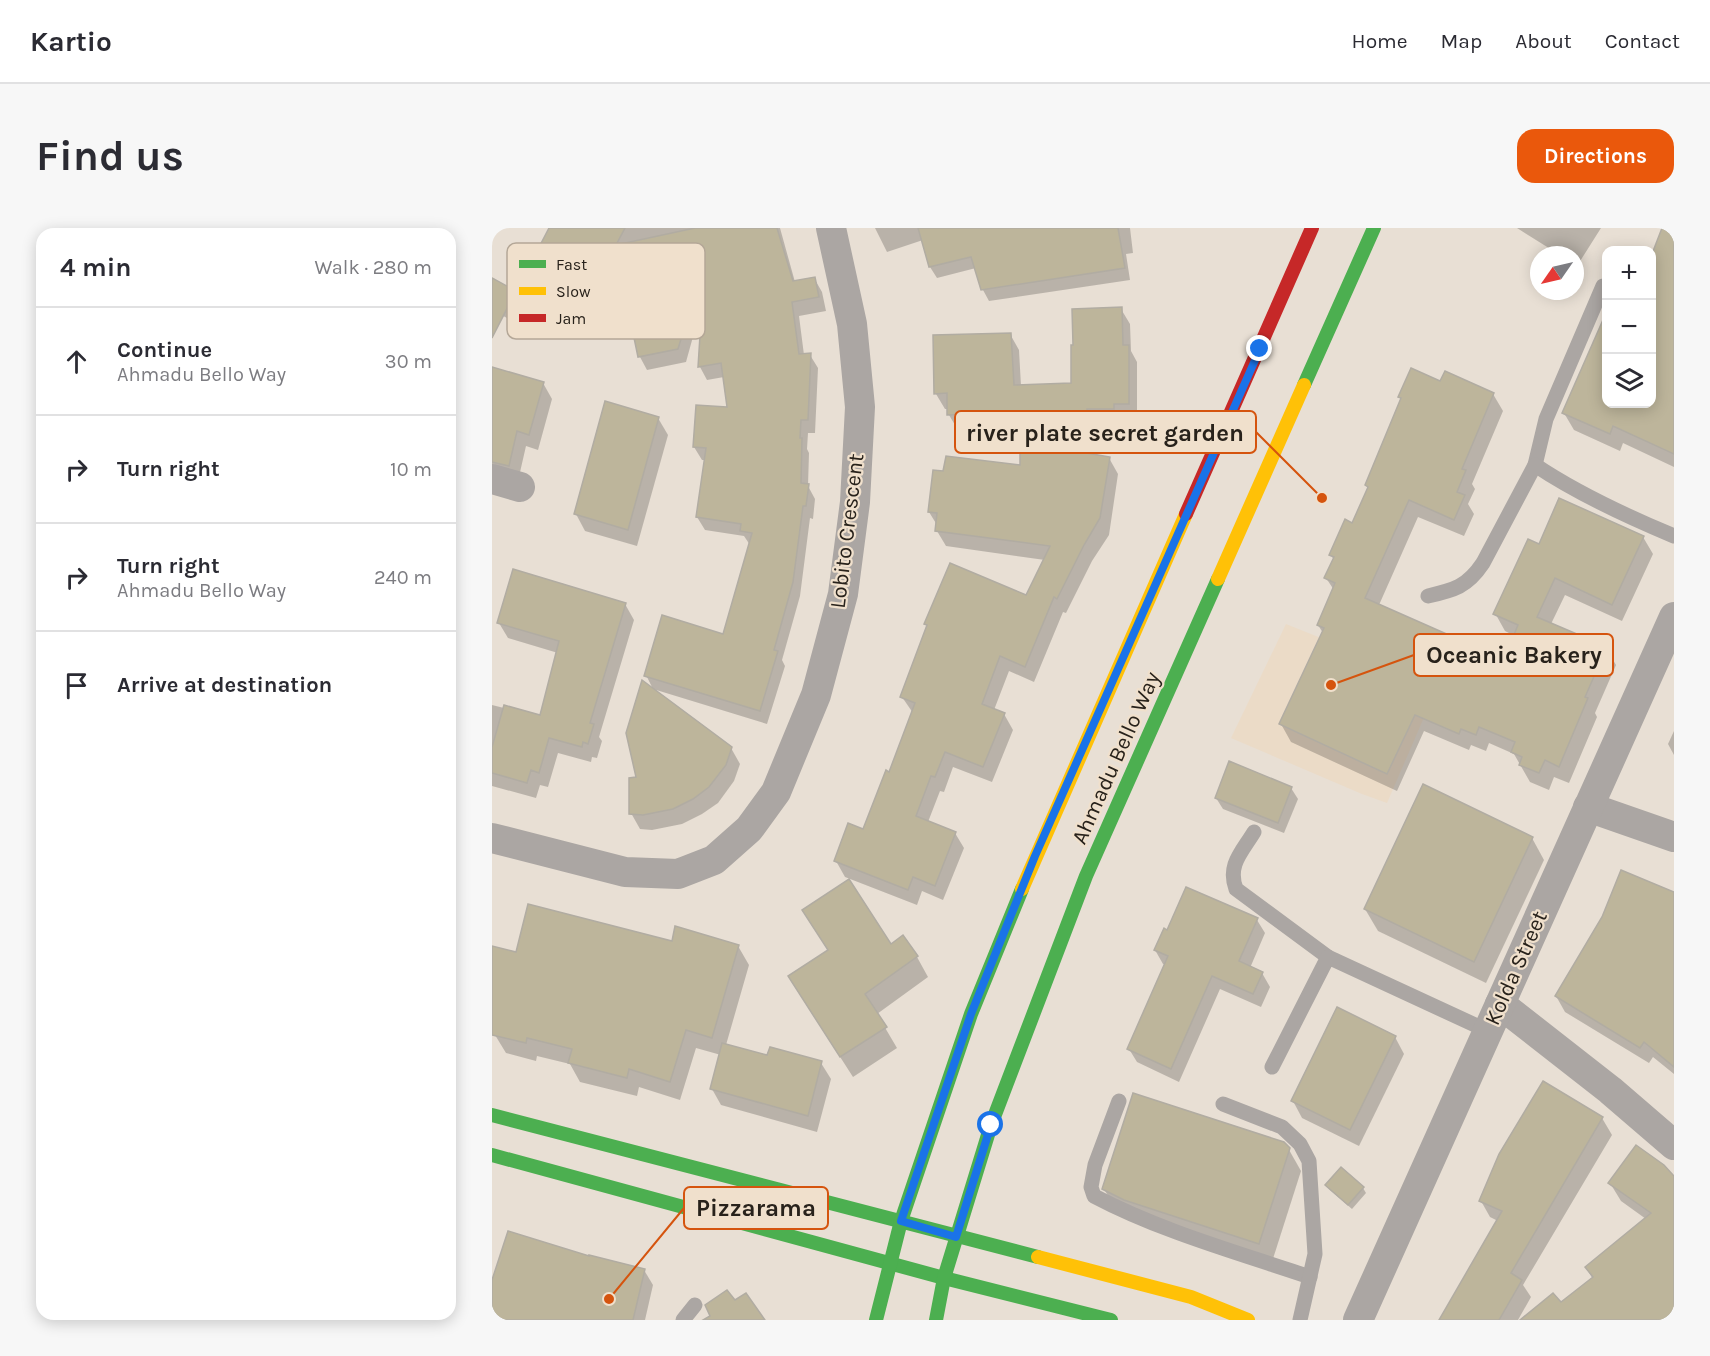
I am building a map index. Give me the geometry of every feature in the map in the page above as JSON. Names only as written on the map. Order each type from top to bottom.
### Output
[{"type":"main road","name":"Ahmadu Bello Way","points":[[936,1320],[944,1278],[991,1125],[1086,876],[1374,228]]},
{"type":"main road","name":"Ahmadu Bello Way","points":[[876,1320],[901,1221],[971,1014],[1035,856],[1308,230]]},
{"type":"main road","points":[[492,1115],[956,1237],[1103,1273],[1191,1298],[1248,1320]]},
{"type":"main road","points":[[492,1155],[944,1278],[1111,1320]]},
{"type":"street","name":"Lobito Crescent","points":[[492,838],[626,872],[678,874],[714,860],[749,829],[776,792],[816,695],[843,594],[855,502],[860,407],[858,383],[852,324],[831,228]]},
{"type":"street","points":[[492,479],[520,487]]},
{"type":"street","name":"Kolda Street","points":[[1358,1320],[1674,617]]},
{"type":"street","points":[[1588,807],[1674,837]]},
{"type":"street","points":[[1500,1004],[1610,1090],[1674,1145]]},
{"type":"lane","points":[[1428,596],[1455,590],[1473,579],[1493,545],[1535,465],[1546,419],[1602,288]]},
{"type":"lane","points":[[1535,465],[1620,513],[1674,536]]},
{"type":"lane","points":[[1254,832],[1235,863],[1232,876],[1236,889],[1328,957],[1488,1031]]},
{"type":"lane","points":[[1272,1067],[1328,957]]},
{"type":"lane","points":[[1119,1101],[1095,1165],[1090,1187],[1094,1196],[1116,1208],[1310,1278]]},
{"type":"lane","points":[[1223,1104],[1282,1127],[1300,1144],[1309,1161],[1315,1254],[1300,1320]]},
{"type":"lane","points":[[683,1320],[695,1305]]},
{"type":"shaded area","points":[[1286,624],[1438,685],[1387,803],[1231,738]]},
{"type":"building","points":[[549,228],[625,228],[617,243],[541,243]]},
{"type":"building","points":[[695,228],[777,228],[793,281],[815,277],[819,297],[792,302],[799,354],[811,353],[808,420],[801,420],[800,438],[802,438],[801,483],[809,484],[806,506],[803,506],[793,582],[774,650],[778,651],[760,711],[644,676],[662,615],[723,634],[752,533],[740,531],[741,524],[696,517],[706,448],[693,447],[696,405],[727,407],[721,363],[698,367],[700,339],[705,339],[705,243],[625,243]]},
{"type":"building","points":[[918,228],[1118,228],[1125,268],[981,290],[971,257],[929,267]]},
{"type":"building","points":[[1662,228],[1674,228],[1674,454],[1613,426],[1610,434],[1562,413],[1602,322],[1602,408],[1656,408],[1655,246]]},
{"type":"building","points":[[492,278],[507,286],[507,309],[492,338]]},
{"type":"building","points":[[1122,307],[1123,345],[1129,345],[1129,404],[1114,404],[1114,409],[1087,409],[1087,453],[1110,457],[1100,518],[1057,599],[1054,597],[1025,667],[1000,656],[982,704],[1005,713],[983,767],[945,752],[935,777],[931,776],[916,816],[956,832],[935,886],[913,877],[908,890],[834,861],[848,823],[863,829],[886,770],[889,772],[915,703],[900,697],[927,625],[924,624],[950,563],[1026,595],[1050,546],[935,531],[937,513],[928,512],[933,470],[943,471],[946,456],[1020,465],[1020,413],[947,415],[947,393],[934,394],[933,335],[1011,333],[1014,385],[1071,383],[1072,309]]},
{"type":"building","points":[[634,339],[681,339],[678,349],[638,357]]},
{"type":"building","points":[[492,367],[544,382],[529,435],[517,431],[509,466],[492,462]]},
{"type":"building","points":[[1411,368],[1440,381],[1445,371],[1494,393],[1462,469],[1466,470],[1457,492],[1465,495],[1454,520],[1409,500],[1365,598],[1451,636],[1450,639],[1503,661],[1518,625],[1493,614],[1528,539],[1539,544],[1559,498],[1644,536],[1612,605],[1555,578],[1537,617],[1607,647],[1585,697],[1588,698],[1559,767],[1545,760],[1539,773],[1519,765],[1522,757],[1511,752],[1515,742],[1479,727],[1476,735],[1461,729],[1459,734],[1415,715],[1387,774],[1279,724],[1324,628],[1317,625],[1335,583],[1324,578],[1334,557],[1329,555],[1345,519],[1352,523],[1368,487],[1365,485]]},
{"type":"building","points":[[605,401],[659,417],[628,530],[574,514]]},
{"type":"building","points":[[513,569],[626,603],[590,723],[594,724],[588,744],[583,742],[582,747],[549,738],[539,773],[531,770],[527,783],[492,773],[492,747],[504,705],[540,715],[559,641],[497,623]]},
{"type":"building","points":[[642,680],[732,747],[726,765],[709,787],[693,799],[673,809],[643,815],[629,814],[629,778],[636,777],[626,733]]},
{"type":"building","points":[[1229,761],[1292,787],[1278,823],[1215,798]]},
{"type":"building","points":[[1423,784],[1533,837],[1474,962],[1364,909]]},
{"type":"building","points":[[1621,870],[1674,892],[1674,1067],[1644,1042],[1640,1048],[1555,996],[1602,917]]},
{"type":"building","points":[[849,879],[891,944],[903,935],[918,956],[865,994],[887,1027],[840,1057],[788,976],[828,950],[802,910]]},
{"type":"building","points":[[1186,887],[1258,918],[1239,961],[1263,972],[1253,994],[1212,976],[1171,1069],[1127,1049],[1168,956],[1154,950],[1164,928],[1167,930]]},
{"type":"building","points":[[528,904],[672,941],[675,926],[739,945],[712,1038],[686,1030],[670,1082],[629,1069],[627,1078],[568,1063],[572,1049],[527,1038],[526,1043],[492,1035],[492,946],[516,952]]},
{"type":"building","points":[[1337,1007],[1396,1036],[1350,1130],[1291,1101]]},
{"type":"building","points":[[722,1043],[767,1055],[770,1047],[822,1061],[808,1116],[710,1089]]},
{"type":"building","points":[[1543,1081],[1603,1117],[1511,1273],[1522,1280],[1499,1320],[1439,1320],[1502,1211],[1479,1201],[1499,1154]]},
{"type":"building","points":[[1133,1093],[1284,1142],[1290,1148],[1259,1244],[1124,1200],[1102,1189]]},
{"type":"building","points":[[1636,1145],[1664,1165],[1674,1176],[1674,1320],[1520,1320],[1553,1293],[1561,1302],[1593,1277],[1585,1267],[1651,1213],[1608,1183]]},
{"type":"building","points":[[1341,1167],[1364,1187],[1348,1205],[1325,1185]]},
{"type":"building","points":[[508,1231],[589,1256],[645,1269],[633,1320],[492,1320],[492,1280]]},
{"type":"building","points":[[727,1290],[735,1300],[746,1293],[765,1320],[703,1320],[710,1316],[705,1305]]},
{"type":"traffic: fast","points":[[1304,385],[1374,228]]},
{"type":"traffic: fast","points":[[936,1320],[944,1278],[991,1125],[1086,876],[1218,579]]},
{"type":"traffic: fast","points":[[876,1320],[901,1221],[971,1014],[1022,889]]},
{"type":"traffic: fast","points":[[492,1115],[1038,1257]]},
{"type":"traffic: fast","points":[[492,1155],[944,1278],[1111,1320]]},
{"type":"traffic: slow","points":[[1218,579],[1304,385]]},
{"type":"traffic: slow","points":[[1022,889],[1186,514]]},
{"type":"traffic: slow","points":[[1038,1257],[1191,1297],[1248,1320]]},
{"type":"traffic: jam","points":[[1186,514],[1312,228]]},
{"type":"place","name":"river plate secret garden","points":[[1322,498]]},
{"type":"place","name":"Oceanic Bakery","points":[[1331,685]]},
{"type":"place","name":"Pizzarama","points":[[609,1299]]},
{"type":"route","points":[[991,1125],[956,1237],[901,1221],[971,1014],[1035,856],[1260,349]]}]
